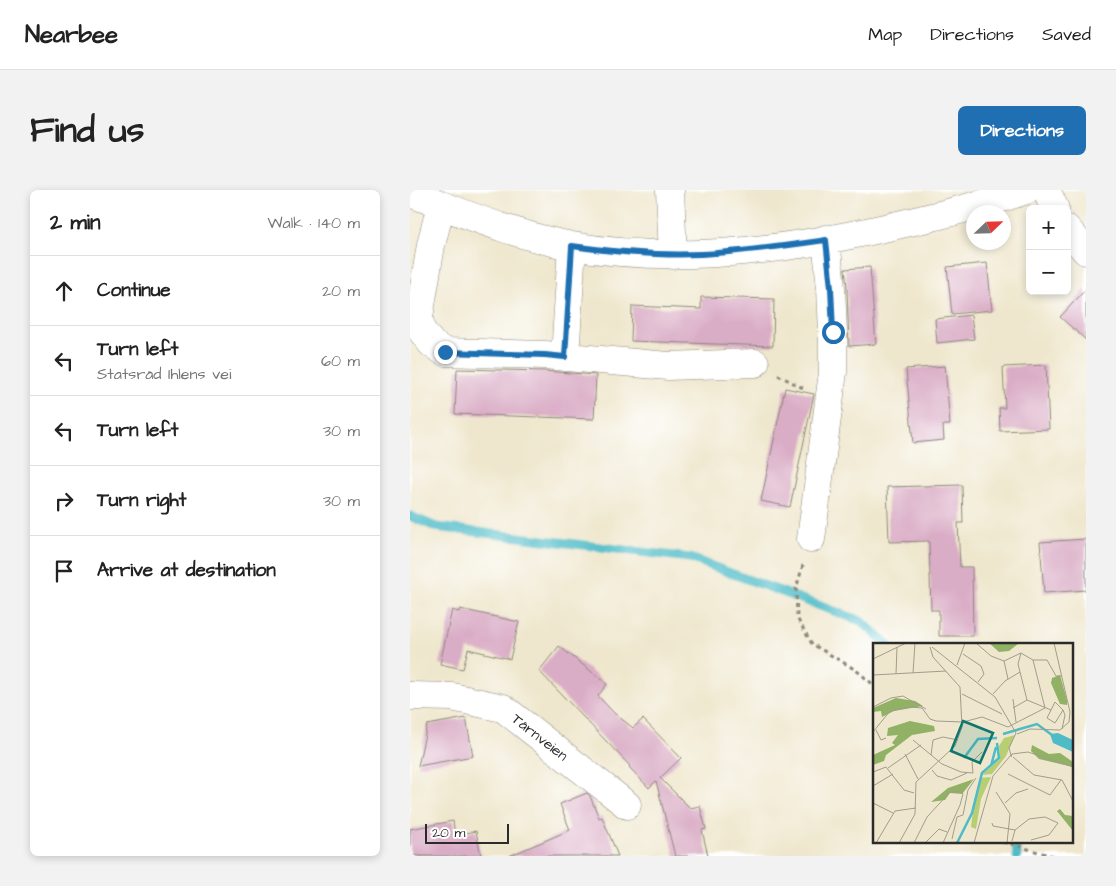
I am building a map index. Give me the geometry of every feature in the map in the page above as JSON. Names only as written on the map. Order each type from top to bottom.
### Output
[{"type":"street","points":[[670,190],[673,254]]},
{"type":"street","points":[[410,193],[502,228],[572,246],[628,253],[699,254],[826,240],[878,230],[953,212],[1027,190]]},
{"type":"street","points":[[1046,190],[1053,205]]},
{"type":"street","points":[[441,205],[431,245],[419,317],[421,330],[432,344],[445,352],[545,355],[668,366],[765,368]]},
{"type":"street","points":[[1071,234],[1086,251]]},
{"type":"street","points":[[811,539],[833,372],[831,288],[826,240]]},
{"type":"street","points":[[565,357],[572,246]]},
{"type":"street","name":"Tårnveien","points":[[410,696],[452,698],[503,708],[627,805]]},
{"type":"path","points":[[765,368],[789,381]]},
{"type":"path","points":[[811,539],[796,589],[797,618],[812,644],[856,670],[873,684]]},
{"type":"path","points":[[1010,844],[1053,856]]},
{"type":"building","points":[[987,263],[992,310],[952,314],[947,267]]},
{"type":"building","points":[[870,267],[876,344],[849,346],[845,269]]},
{"type":"building","points":[[1086,289],[1086,340],[1060,317]]},
{"type":"building","points":[[701,297],[774,299],[773,346],[631,341],[632,306],[701,309]]},
{"type":"building","points":[[971,315],[974,339],[937,343],[935,319]]},
{"type":"building","points":[[1046,365],[1049,429],[1000,431],[999,408],[1005,408],[1003,367]]},
{"type":"building","points":[[945,366],[950,425],[943,425],[944,440],[913,443],[906,369]]},
{"type":"building","points":[[457,369],[544,371],[596,375],[594,419],[455,414]]},
{"type":"building","points":[[785,388],[814,394],[790,507],[761,501]]},
{"type":"building","points":[[962,485],[963,523],[958,523],[960,567],[972,567],[973,636],[939,636],[939,610],[931,610],[929,541],[889,542],[887,487]]},
{"type":"building","points":[[1086,539],[1086,590],[1044,593],[1040,542]]},
{"type":"building","points":[[460,609],[519,622],[510,659],[468,649],[463,669],[440,664],[452,610],[459,612]]},
{"type":"building","points":[[559,646],[607,684],[598,696],[614,713],[633,728],[643,719],[681,758],[660,778],[690,808],[700,806],[706,829],[702,830],[708,856],[675,856],[656,781],[649,788],[539,671]]},
{"type":"building","points":[[466,718],[473,756],[418,766],[427,725]]},
{"type":"building","points":[[587,793],[599,818],[602,817],[618,856],[509,856],[570,830],[560,804]]},
{"type":"building","points":[[453,821],[455,835],[476,831],[481,856],[410,856],[410,829]]},
{"type":"waterway","points":[[410,516],[436,527],[690,558],[861,621],[886,643]]},
{"type":"waterway","points":[[1016,844],[1017,856]]},
{"type":"route","points":[[445,352],[565,357],[572,246],[628,253],[699,254],[759,249],[826,240],[833,332]]}]
